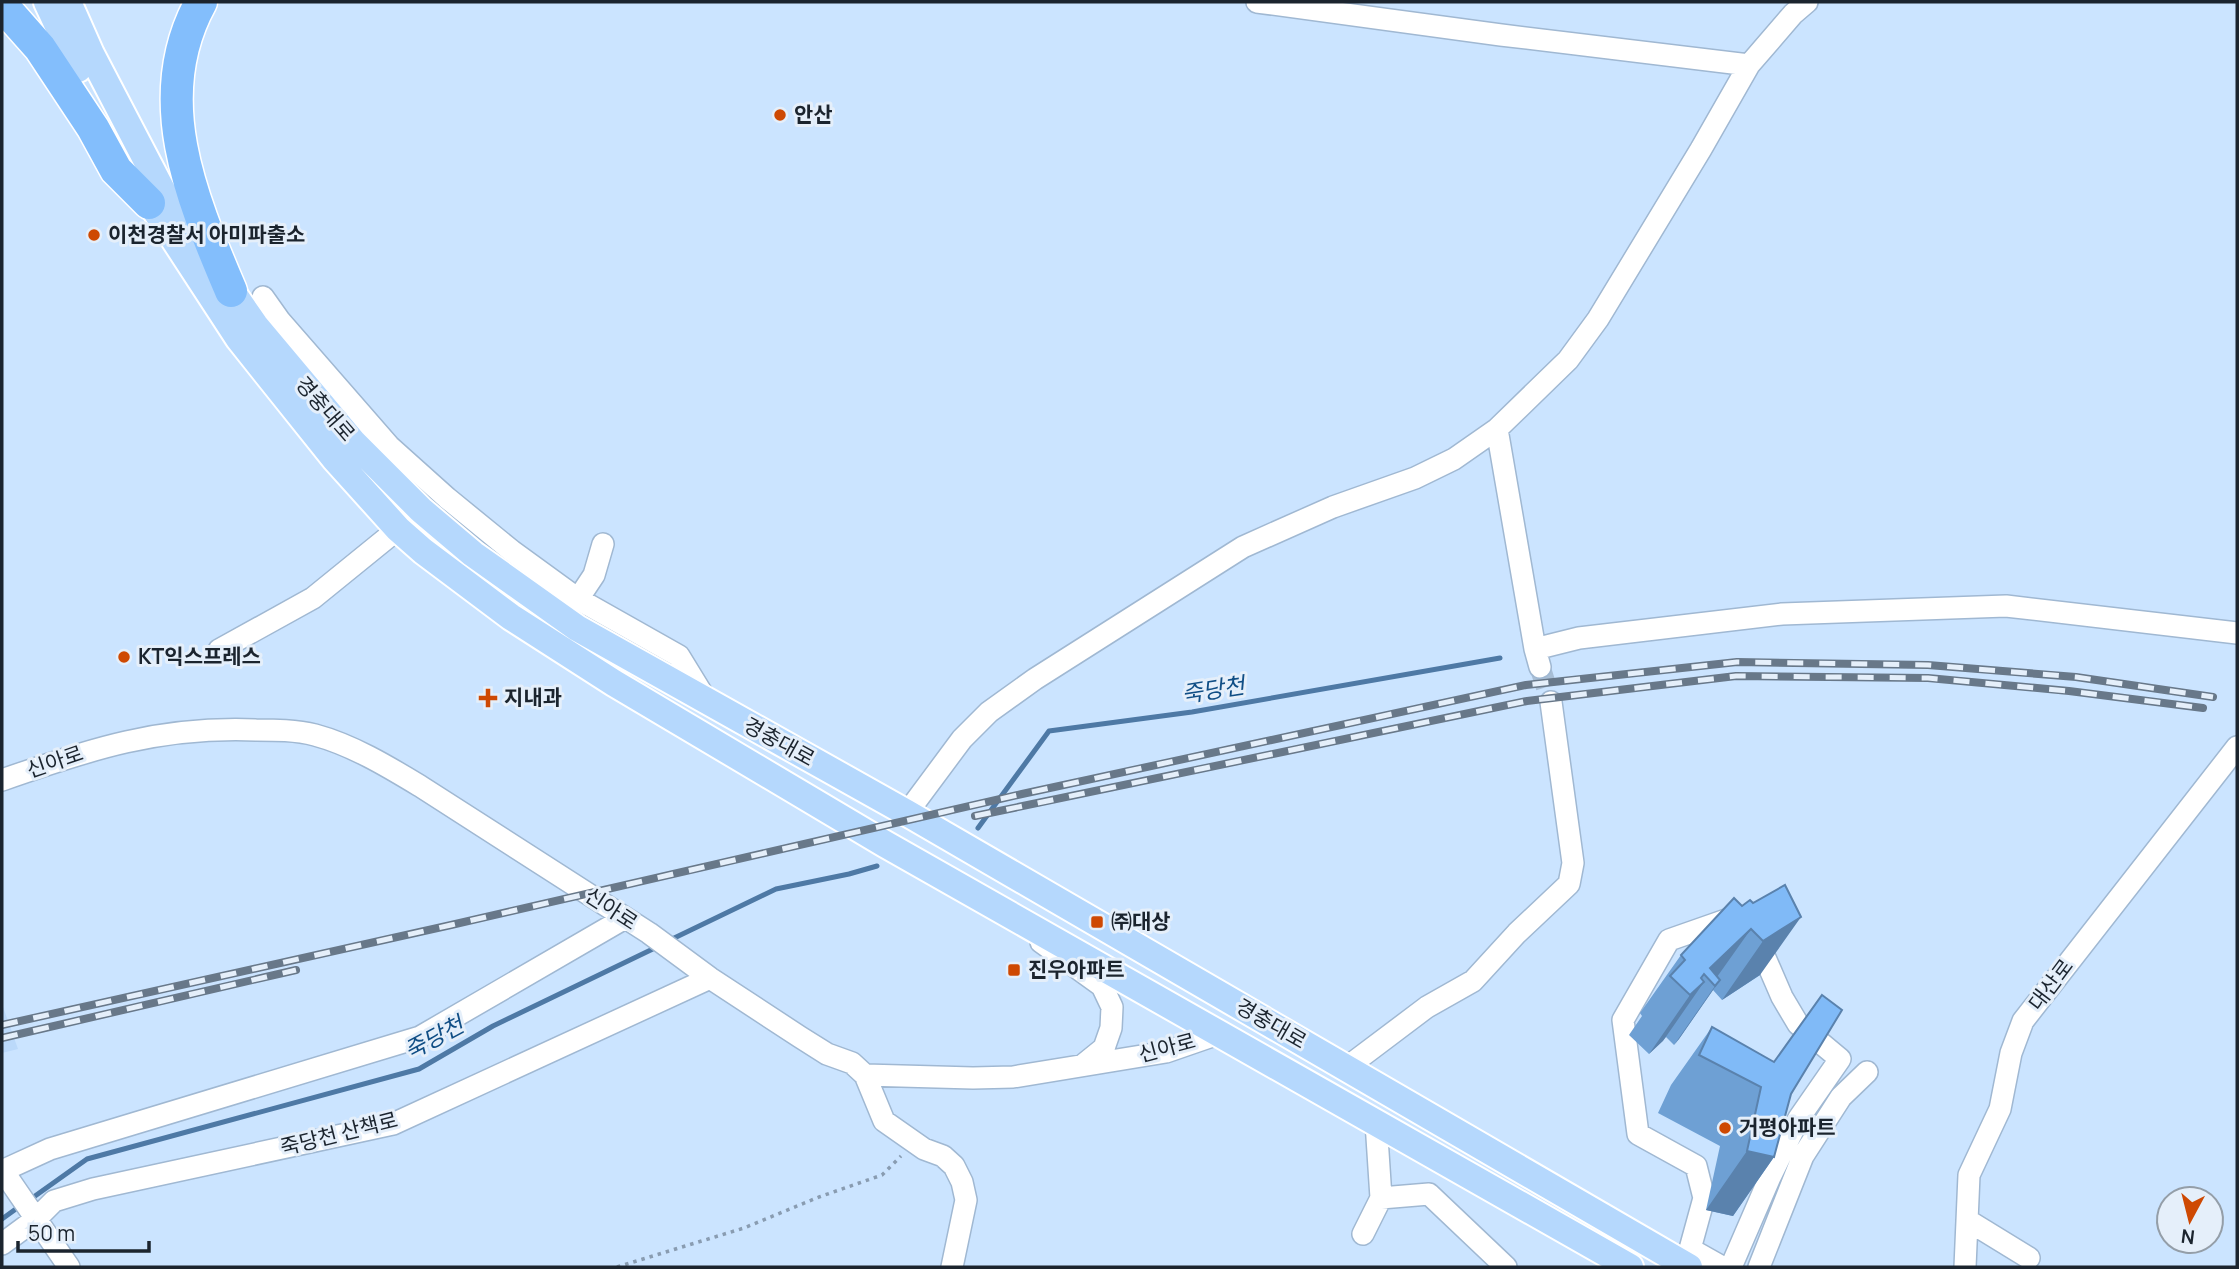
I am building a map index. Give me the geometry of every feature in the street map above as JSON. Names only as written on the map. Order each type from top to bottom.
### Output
[{"type":"highway","points":[[201,2],[184,38],[176,74],[177,112],[191,193],[231,291]]},
{"type":"highway","points":[[2,5],[40,48],[93,128],[116,170],[149,203]]},
{"type":"main road","name":"경충대로","points":[[47,2],[76,66],[149,203],[239,339],[334,458],[398,529],[454,575],[563,651],[885,844],[1221,1032],[1446,1164],[1630,1267]]},
{"type":"main road","name":"경충대로","points":[[68,2],[91,54],[163,192],[231,291],[345,433],[421,510],[472,554],[577,628],[907,813],[1685,1262]]},
{"type":"main road","points":[[398,529],[421,510]]},
{"type":"main road","points":[[885,844],[907,813]]},
{"type":"main road","points":[[1221,1032],[1238,1005]]},
{"type":"street","points":[[1257,2],[1749,65]]},
{"type":"street","points":[[907,813],[962,739],[989,712],[1035,678],[1243,547],[1333,507],[1415,478],[1454,459],[1497,429],[1568,360],[1598,319],[1749,65],[1807,2]]},
{"type":"street","points":[[263,297],[280,321],[389,446],[512,551],[578,599],[679,656],[707,702]]},
{"type":"street","points":[[1497,429],[1538,658],[1579,638],[1782,614],[2006,606],[2237,633]]},
{"type":"street","points":[[421,510],[439,491]]},
{"type":"street","points":[[219,650],[313,598],[398,529]]},
{"type":"street","points":[[578,599],[594,575],[603,544]]},
{"type":"street","points":[[1346,1068],[1427,1007],[1473,981],[1517,933],[1569,884],[1573,863],[1551,702]]},
{"type":"street","name":"신아로","points":[[2,780],[135,738],[228,729],[314,735],[382,763],[649,933],[710,978],[827,1054],[852,1063],[865,1075],[1013,1077],[1166,1052],[1221,1032]]},
{"type":"street","name":"대산로","points":[[1965,1267],[1969,1175],[2000,1109],[2011,1053],[2023,1021],[2237,747]]},
{"type":"street","points":[[69,1267],[5,1174],[50,1149],[420,1037],[625,918]]},
{"type":"street","points":[[1722,1267],[1685,1262],[1704,1198],[1696,1166],[1638,1134],[1623,1020],[1670,940],[1729,919],[1750,922],[1782,997],[1798,1024],[1840,1059],[1799,1118],[1731,1267]]},
{"type":"street","points":[[1026,924],[1039,941],[1061,959],[1102,986],[1112,1007],[1111,1028],[1104,1048],[1081,1066]]},
{"type":"street","name":"죽당천 산책로","points":[[2,1244],[54,1201],[93,1189],[393,1124],[710,978]]},
{"type":"street","points":[[1759,1267],[1803,1156],[1841,1097],[1867,1072]]},
{"type":"street","points":[[865,1075],[884,1121],[924,1149],[943,1156],[954,1166],[962,1182],[966,1200],[952,1267]]},
{"type":"street","points":[[1363,1234],[1381,1198],[1376,1122]]},
{"type":"street","points":[[1429,1194],[1446,1164]]},
{"type":"street","points":[[1381,1198],[1429,1194],[1506,1267]]},
{"type":"street","points":[[1967,1220],[2029,1258]]},
{"type":"path","points":[[617,1267],[744,1228],[882,1175],[915,1142]]},
{"type":"shaded area","points":[[2,1004],[18,1049],[2,1053]]},
{"type":"building","points":[[1785,885],[1801,917],[1763,941],[1751,929],[1710,968],[1720,980],[1715,986],[1704,974],[1701,978],[1704,982],[1690,995],[1670,976],[1685,960],[1681,955],[1734,898],[1742,906],[1750,900],[1753,903]]},
{"type":"building","points":[[1822,995],[1842,1010],[1791,1094],[1774,1157],[1747,1151],[1761,1087],[1699,1055],[1712,1027],[1774,1062]]},
{"type":"waterway","name":"죽당천","points":[[978,828],[1049,731],[1192,712],[1500,658]]},
{"type":"waterway","name":"죽당천","points":[[668,941],[776,889],[877,866]]},
{"type":"waterway","name":"죽당천","points":[[28,1201],[87,1159],[419,1069],[493,1026],[659,946]]},
{"type":"waterway","name":"죽당천","points":[[2,1219],[20,1206]]},
{"type":"tunnel","points":[[1540,667],[1551,702]]},
{"type":"railway","points":[[2,1025],[1022,794],[1526,685],[1737,662],[1928,665],[2076,677],[2213,697]]},
{"type":"railway","points":[[975,816],[1527,701],[1736,676],[1928,678],[2069,691],[2203,708]]},
{"type":"railway","points":[[2,1038],[296,970]]},
{"type":"place","name":"안산","points":[[780,115]]},
{"type":"place","name":"이천경찰서 아미파출소","points":[[94,235]]},
{"type":"place","name":"KT익스프레스","points":[[124,657]]},
{"type":"place","name":"지내과","points":[[488,698]]},
{"type":"place","name":"㈜대상","points":[[1097,922]]},
{"type":"place","name":"진우아파트","points":[[1014,970]]},
{"type":"place","name":"거평아파트","points":[[1725,1128]]}]
